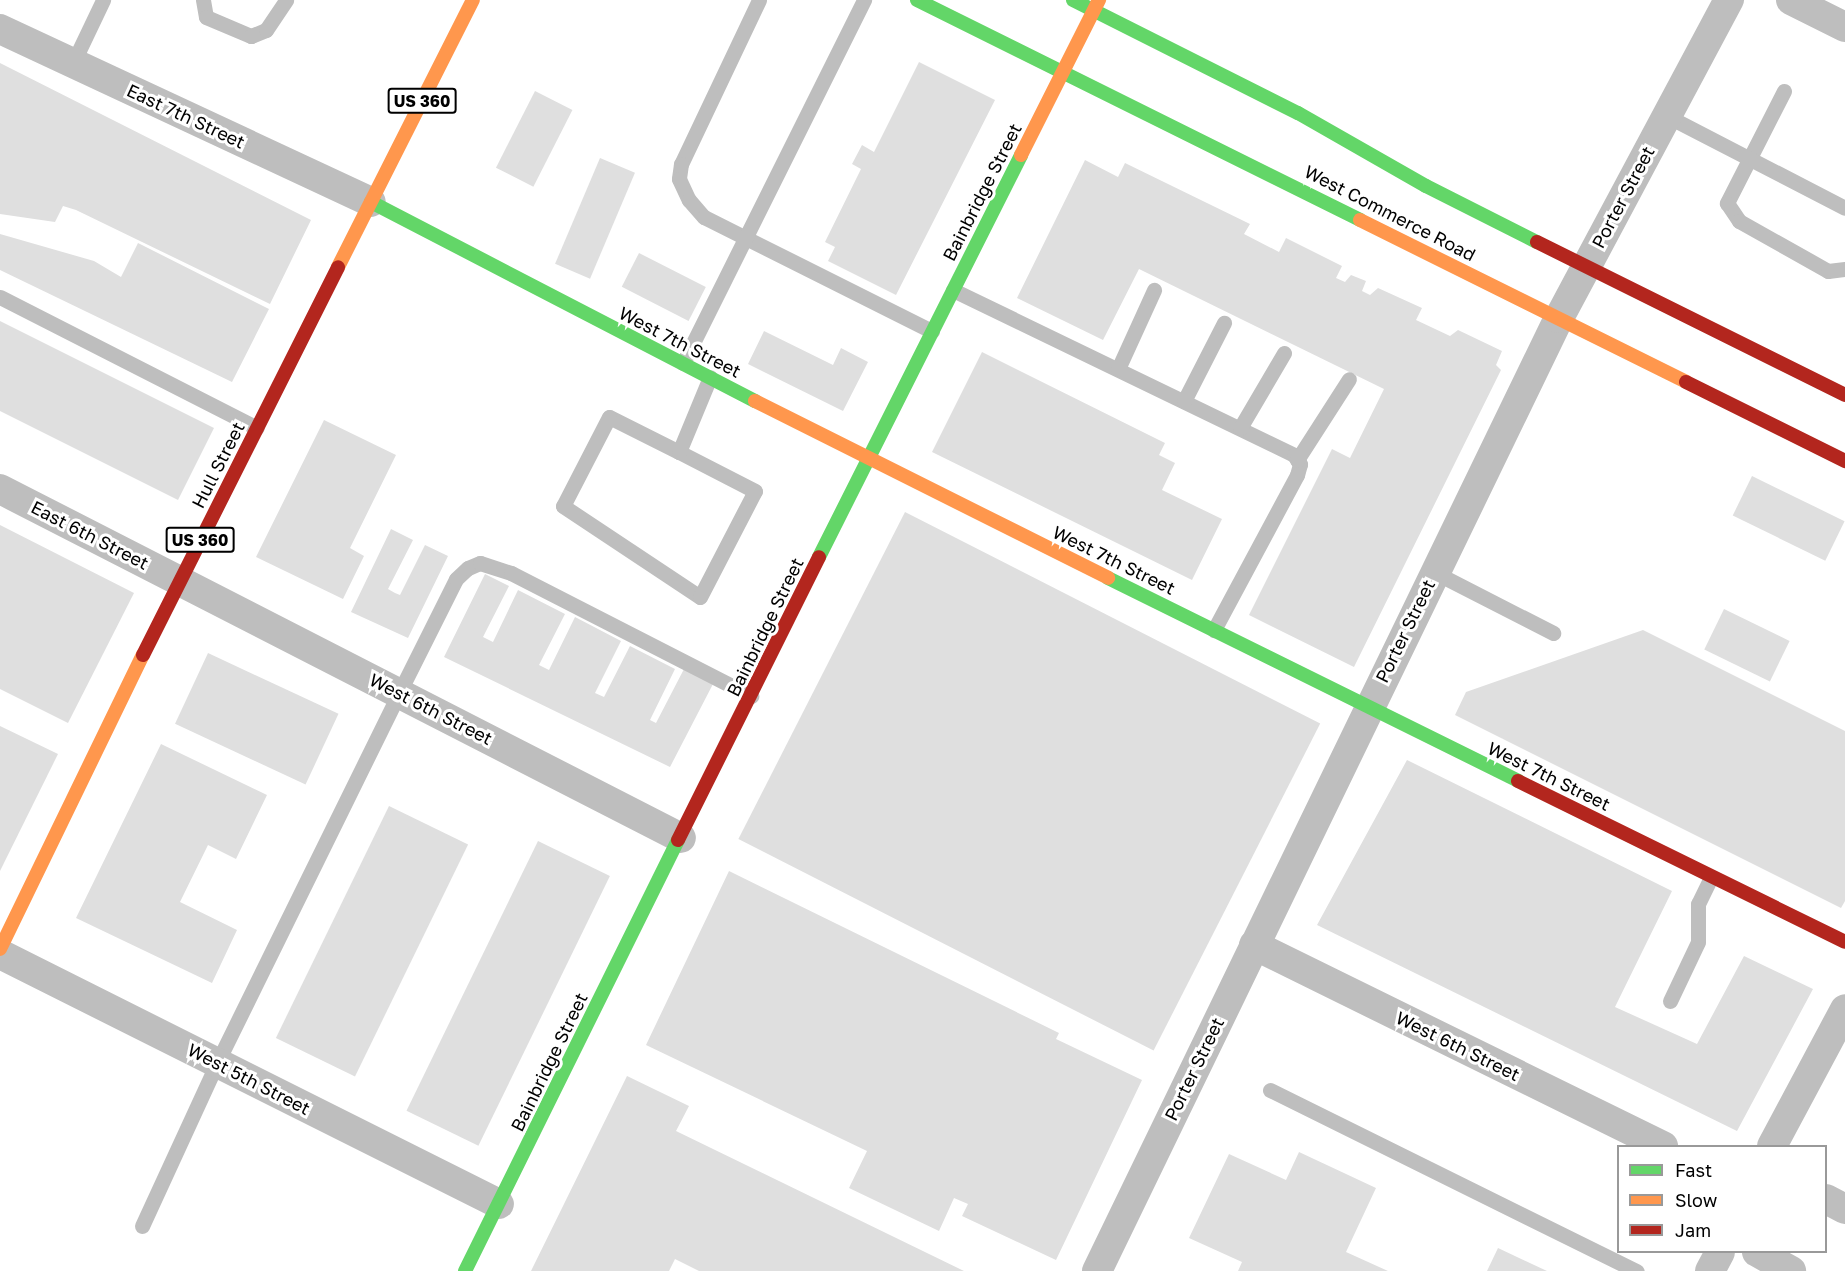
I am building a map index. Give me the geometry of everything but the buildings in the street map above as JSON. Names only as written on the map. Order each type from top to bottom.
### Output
[{"type":"street","name":"Hull Street","points":[[0,949],[180,580],[473,0]]},
{"type":"street","name":"West Commerce Road","points":[[917,0],[1064,70],[1845,461]]},
{"type":"street","points":[[1073,0],[1097,5],[1298,113],[1426,186],[1845,395]]},
{"type":"street","name":"Porter Street","points":[[1097,1271],[1368,706],[1559,318],[1729,0]]},
{"type":"street","points":[[1791,0],[1845,27]]},
{"type":"street","name":"Bainbridge Street","points":[[465,1271],[867,459],[1097,5]]},
{"type":"street","name":"East 7th Street","points":[[0,29],[371,202]]},
{"type":"street","name":"West 7th Street","points":[[371,202],[867,459],[1845,942]]},
{"type":"street","name":"East 6th Street","points":[[0,489],[180,580]]},
{"type":"street","name":"West 6th Street","points":[[180,580],[681,838]]},
{"type":"street","name":"West 6th Street","points":[[1254,945],[1661,1145]]},
{"type":"street","name":"West 5th Street","points":[[0,954],[499,1204]]},
{"type":"street","points":[[1773,1145],[1845,1009]]},
{"type":"street","points":[[1827,1200],[1845,1209]]},
{"type":"street","points":[[1710,1271],[1719,1253]]},
{"type":"street","points":[[1760,1253],[1791,1271]]},
{"type":"lane","points":[[73,63],[104,0]]},
{"type":"lane","points":[[203,0],[206,17],[251,36],[266,30],[286,0]]},
{"type":"lane","points":[[759,0],[681,164],[679,179],[689,200],[705,217],[932,331]]},
{"type":"lane","points":[[683,363],[864,0]]},
{"type":"lane","points":[[1784,91],[1727,203],[1731,213],[1828,271],[1845,269]]},
{"type":"lane","points":[[1666,116],[1845,208]]},
{"type":"lane","points":[[953,290],[1240,428],[1297,460]]},
{"type":"lane","points":[[1118,369],[1154,290]]},
{"type":"lane","points":[[0,297],[257,428]]},
{"type":"lane","points":[[1184,401],[1224,323]]},
{"type":"lane","points":[[1240,428],[1284,353]]},
{"type":"lane","points":[[679,452],[710,377]]},
{"type":"lane","points":[[1214,630],[1297,476],[1297,460],[1349,379]]},
{"type":"lane","points":[[609,417],[679,452],[755,491],[700,597],[563,506],[609,417]]},
{"type":"lane","points":[[142,1226],[217,1063],[456,579],[480,563],[511,573],[751,696]]},
{"type":"lane","points":[[1434,573],[1553,633]]},
{"type":"lane","points":[[1670,1001],[1698,942],[1698,904],[1711,877]]},
{"type":"lane","points":[[1270,1090],[1637,1271]]},
{"type":"traffic: fast","points":[[917,0],[1360,220]]},
{"type":"traffic: fast","points":[[1073,0],[1298,113],[1426,186],[1537,242]]},
{"type":"traffic: fast","points":[[819,557],[1021,155]]},
{"type":"traffic: fast","points":[[371,202],[755,401]]},
{"type":"traffic: fast","points":[[1108,578],[1518,781]]},
{"type":"traffic: fast","points":[[465,1271],[678,840]]},
{"type":"traffic: slow","points":[[338,267],[473,0]]},
{"type":"traffic: slow","points":[[1021,155],[1099,0]]},
{"type":"traffic: slow","points":[[1360,220],[1686,382]]},
{"type":"traffic: slow","points":[[755,401],[1108,578]]},
{"type":"traffic: slow","points":[[0,949],[143,655]]},
{"type":"traffic: jam","points":[[1537,242],[1845,395]]},
{"type":"traffic: jam","points":[[143,655],[338,267]]},
{"type":"traffic: jam","points":[[1686,382],[1845,461]]},
{"type":"traffic: jam","points":[[678,840],[819,557]]},
{"type":"traffic: jam","points":[[1518,781],[1845,942]]}]
